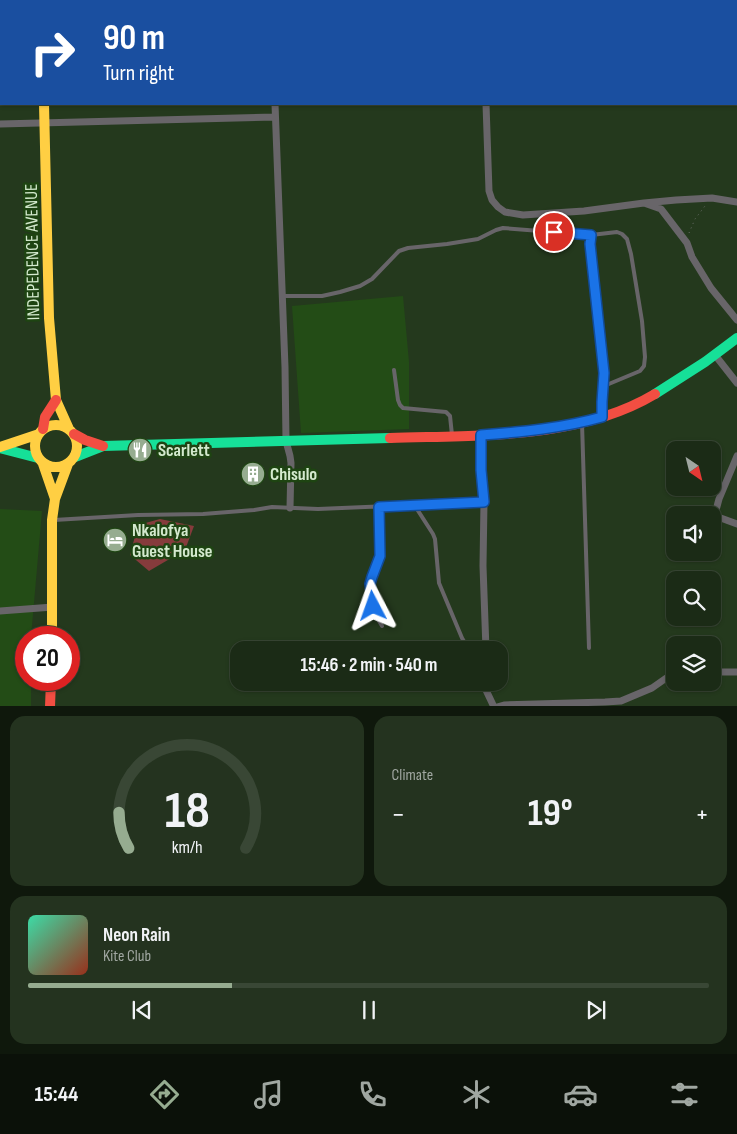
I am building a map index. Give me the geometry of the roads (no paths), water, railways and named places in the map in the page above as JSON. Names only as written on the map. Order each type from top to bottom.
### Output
[{"type":"main road","name":"INDEPEDENCE AVENUE","points":[[44,105],[49,318],[56,400]]},
{"type":"main road","points":[[0,447],[41,432],[52,425],[61,425],[85,440],[103,446],[481,435],[542,430],[582,423],[621,411],[648,398],[716,356],[737,338]]},
{"type":"main road","points":[[52,626],[52,520],[55,499],[78,445],[56,400],[45,416],[41,432],[35,442],[35,450],[55,499]]},
{"type":"main road","points":[[0,447],[41,461],[51,467],[60,468],[103,446]]},
{"type":"main road","points":[[50,706],[51,691]]},
{"type":"street","points":[[274,105],[285,367],[286,441],[290,456],[290,508]]},
{"type":"street","points":[[486,105],[489,191],[492,200],[505,212],[522,215],[584,211],[644,203],[712,198],[737,202]]},
{"type":"street","points":[[0,124],[275,118]]},
{"type":"street","points":[[644,203],[661,209],[687,243],[692,257],[712,288],[737,320]]},
{"type":"street","points":[[716,356],[737,383]]},
{"type":"street","points":[[481,435],[486,641]]},
{"type":"street","points":[[737,456],[719,499],[715,514],[737,524]]},
{"type":"street","points":[[0,611],[53,607]]},
{"type":"street","points":[[721,672],[737,672]]},
{"type":"street","points":[[487,691],[496,706],[586,703],[622,704],[666,678]]},
{"type":"lane","points":[[282,296],[322,296],[360,286],[372,279],[399,251],[408,248],[478,239],[503,228],[591,235],[617,232],[627,239],[631,254],[645,357],[644,366],[640,371],[604,386]]},
{"type":"lane","points":[[591,235],[590,244],[604,373],[602,417]]},
{"type":"lane","points":[[394,370],[400,405],[403,408],[446,412],[450,416],[452,436]]},
{"type":"lane","points":[[582,423],[589,648]]},
{"type":"lane","points":[[52,520],[138,515],[203,514],[272,508],[318,509],[484,502]]},
{"type":"lane","points":[[415,506],[435,539],[439,582],[464,641]]},
{"type":"lane","points":[[379,507],[380,556],[372,577],[371,592],[373,606],[382,626]]},
{"type":"place","name":"Scarlett","points":[[140,450]]},
{"type":"place","name":"Chisulo","points":[[253,474]]},
{"type":"place","name":"Nkalofya Guest House","points":[[115,540]]}]
